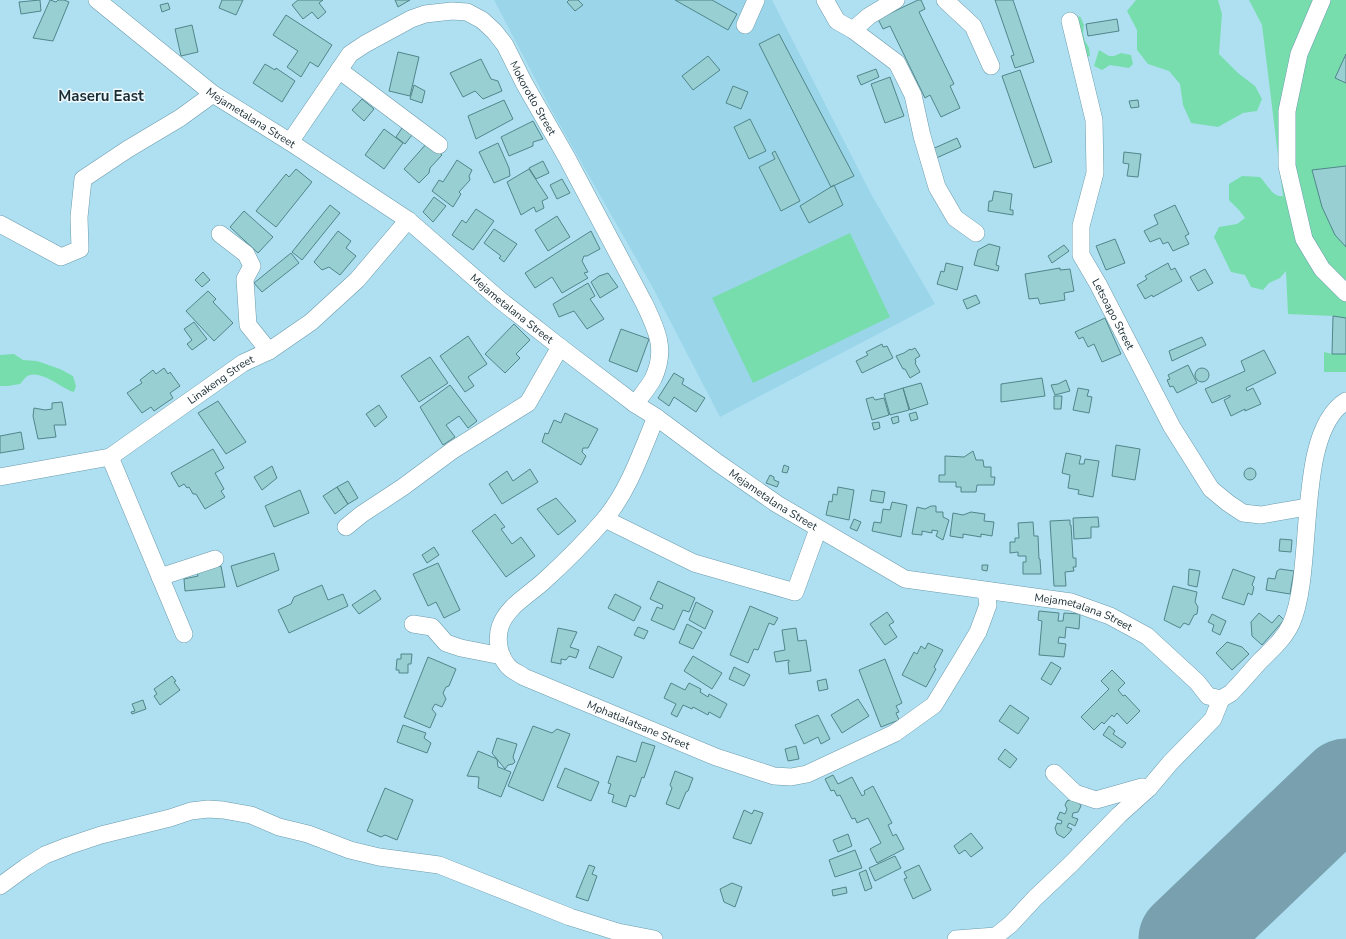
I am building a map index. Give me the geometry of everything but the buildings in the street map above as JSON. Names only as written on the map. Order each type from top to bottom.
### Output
[{"type":"street","name":"Mejametalana Street","points":[[97,0],[213,94],[290,142],[408,220],[500,300],[560,347],[635,404],[656,417],[718,464],[777,504],[905,579],[1071,602],[1110,616],[1147,636],[1197,682],[1208,696],[1221,699]]},
{"type":"street","points":[[745,25],[756,0]]},
{"type":"street","points":[[825,0],[837,21],[853,30],[897,63],[913,95],[922,136],[938,187],[955,218],[976,233]]},
{"type":"street","points":[[853,30],[869,16],[896,0]]},
{"type":"street","points":[[945,0],[972,26],[991,66]]},
{"type":"street","points":[[1322,0],[1299,54],[1288,104],[1287,166],[1304,239],[1322,269],[1346,293]]},
{"type":"street","name":"Mokorotlo Street","points":[[290,142],[350,54],[365,44],[411,19],[425,14],[452,11],[467,12],[482,20],[494,30],[505,45],[524,83],[567,158],[644,303],[654,325],[661,348],[659,364],[652,380],[635,404]]},
{"type":"street","name":"Letsoapo Street","points":[[1070,21],[1094,120],[1095,173],[1081,226],[1081,255],[1098,284],[1172,427],[1211,488],[1228,503],[1243,512],[1261,515],[1308,507]]},
{"type":"street","points":[[339,70],[439,145]]},
{"type":"street","points":[[0,224],[60,257],[80,249],[79,217],[83,179],[128,149],[180,118],[213,94]]},
{"type":"street","name":"Linakeng Street","points":[[0,477],[110,457],[243,363],[269,351],[311,322],[357,280],[408,220]]},
{"type":"street","points":[[220,234],[246,254],[252,266],[246,279],[248,325],[269,351]]},
{"type":"street","points":[[346,527],[362,514],[403,487],[454,450],[528,403],[560,347]]},
{"type":"street","points":[[956,939],[996,936],[1011,924],[1035,898],[1119,815],[1149,788],[1170,763],[1213,719],[1221,699],[1231,693],[1280,640],[1290,624],[1296,609],[1303,571],[1308,507],[1316,448],[1323,430],[1333,414],[1346,401]]},
{"type":"street","points":[[502,656],[498,646],[500,628],[507,613],[544,582],[582,545],[605,519],[617,503],[630,479],[656,417]]},
{"type":"street","points":[[110,457],[184,634]]},
{"type":"street","points":[[605,519],[694,563],[795,592],[818,529]]},
{"type":"street","points":[[160,577],[215,559]]},
{"type":"street","name":"Mphatlalatsane Street","points":[[502,656],[510,668],[524,677],[716,757],[774,776],[807,774],[895,732],[934,705],[978,632],[988,605],[986,591]]},
{"type":"street","points":[[413,624],[432,627],[446,643],[461,648],[502,656]]},
{"type":"street","points":[[1054,773],[1075,793],[1096,800],[1142,787],[1149,788]]},
{"type":"street","points":[[0,886],[45,855],[68,846],[101,835],[170,818],[191,811],[208,809],[223,810],[251,815],[279,827],[308,834],[350,850],[379,857],[439,865],[570,917],[618,932],[654,939]]},
{"type":"shaded area","points":[[494,0],[772,0],[871,194],[935,304],[720,417],[653,288],[552,111]]},
{"type":"green space","points":[[1136,0],[1218,0],[1222,14],[1219,54],[1238,73],[1255,86],[1262,99],[1257,111],[1243,113],[1218,127],[1191,123],[1183,105],[1180,84],[1169,71],[1148,64],[1137,50],[1137,30],[1127,11]]},
{"type":"green space","points":[[1249,0],[1346,0],[1346,372],[1324,372],[1324,352],[1332,354],[1333,316],[1288,314],[1286,271],[1280,278],[1269,283],[1263,290],[1251,287],[1245,275],[1231,272],[1214,237],[1219,227],[1237,224],[1245,218],[1229,200],[1229,184],[1242,176],[1260,177],[1273,193],[1283,196],[1262,25]]},
{"type":"green space","points":[[1080,16],[1084,25],[1083,33],[1089,48],[1090,56],[1083,58],[1074,21]]},
{"type":"green space","points":[[1099,50],[1109,56],[1114,56],[1121,53],[1131,55],[1133,64],[1129,68],[1110,65],[1102,70],[1094,66]]},
{"type":"green space","points":[[850,233],[890,317],[753,383],[712,298]]},
{"type":"green space","points":[[14,354],[23,360],[37,361],[60,369],[73,376],[76,386],[74,392],[37,375],[26,377],[20,384],[0,386],[0,355]]},
{"type":"runway","points":[[1186,939],[1346,786]]},
{"type":"district","name":"Maseru East","points":[[101,96]]}]
